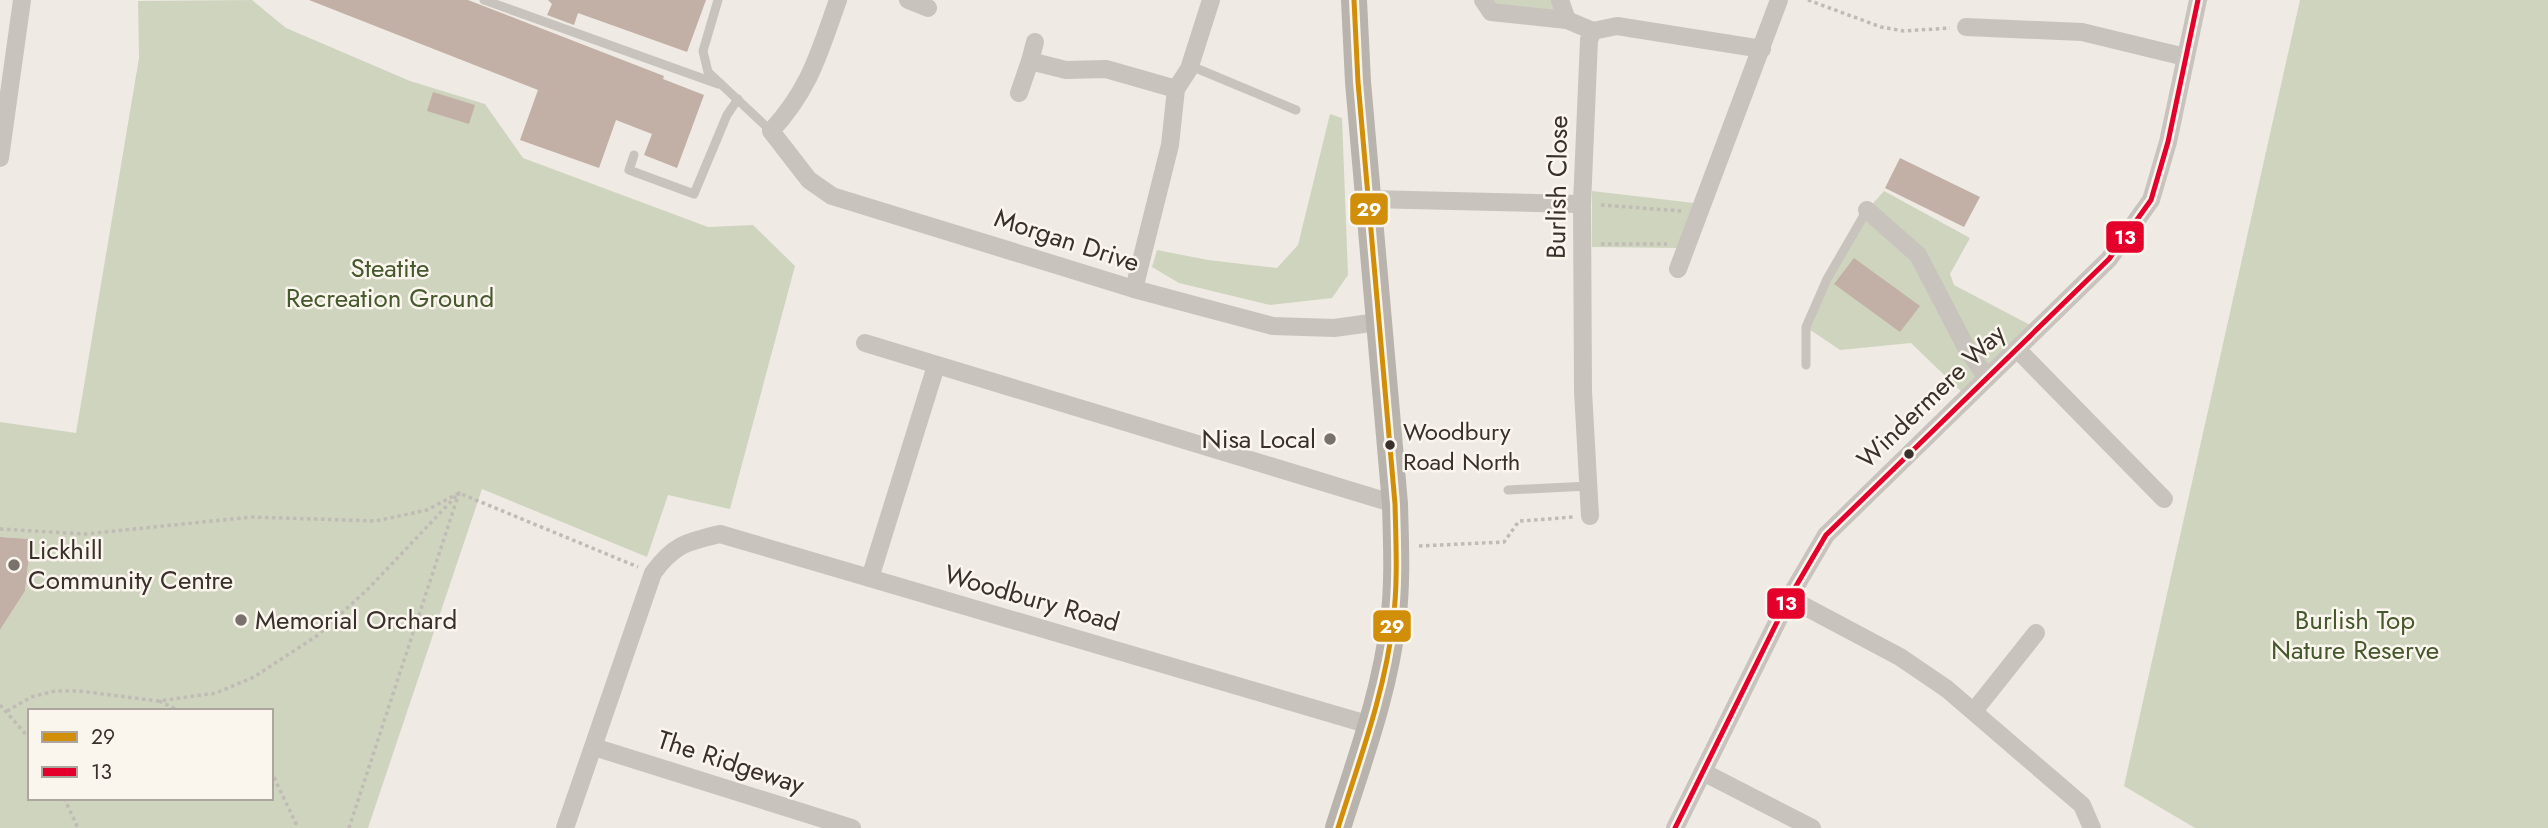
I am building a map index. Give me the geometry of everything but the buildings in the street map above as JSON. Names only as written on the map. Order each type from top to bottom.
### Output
[{"type":"main road","points":[[1338,828],[1370,725],[1393,623],[1396,547],[1395,504],[1378,322],[1354,0]]},
{"type":"street","points":[[0,158],[22,0]]},
{"type":"street","points":[[771,131],[794,106],[807,85],[838,0]]},
{"type":"street","points":[[908,0],[928,8]]},
{"type":"street","points":[[1133,289],[1170,145],[1176,89],[1191,66],[1211,0]]},
{"type":"street","points":[[1483,0],[1491,12],[1567,20],[1593,31],[1617,26],[1762,49]]},
{"type":"street","points":[[1539,16],[1557,0],[1567,20]]},
{"type":"street","points":[[1678,269],[1779,0]]},
{"type":"street","name":"Windermere Way","points":[[1675,828],[1789,598],[1826,535],[2109,258],[2151,200],[2168,142],[2198,0]]},
{"type":"street","points":[[1966,27],[2082,32],[2185,57]]},
{"type":"street","name":"Burlish Close","points":[[1590,516],[1583,391],[1581,204],[1587,53],[1593,31]]},
{"type":"street","points":[[1018,93],[1035,42]]},
{"type":"street","points":[[1030,61],[1066,70],[1106,69],[1176,89]]},
{"type":"street","name":"Morgan Drive","points":[[771,131],[809,180],[832,196],[1133,289],[1272,326],[1334,328],[1378,322]]},
{"type":"street","points":[[1369,200],[1581,204]]},
{"type":"street","points":[[1867,210],[1918,255],[1967,349],[1987,378]]},
{"type":"street","points":[[865,343],[1395,504]]},
{"type":"street","points":[[2018,350],[2164,499]]},
{"type":"street","points":[[870,578],[936,366]]},
{"type":"street","name":"Woodbury Road","points":[[653,573],[679,544],[720,534],[1370,725]]},
{"type":"street","points":[[565,828],[653,573]]},
{"type":"street","points":[[1789,598],[1900,657],[1974,711],[2081,805],[2092,828]]},
{"type":"street","points":[[1974,711],[2036,633]]},
{"type":"street","name":"The Ridgeway","points":[[594,747],[852,828]]},
{"type":"street","points":[[1703,772],[1812,828]]},
{"type":"lane","points":[[484,0],[718,84]]},
{"type":"lane","points":[[718,0],[703,51],[708,72],[771,131]]},
{"type":"lane","points":[[1191,66],[1296,110]]},
{"type":"lane","points":[[634,155],[629,170],[694,194],[727,115],[738,99]]},
{"type":"lane","points":[[1806,365],[1806,327],[1827,279],[1867,210]]},
{"type":"lane","points":[[1508,490],[1588,485]]},
{"type":"path","points":[[1808,0],[1893,29],[1966,27]]},
{"type":"path","points":[[1581,204],[1700,212]]},
{"type":"path","points":[[1582,244],[1688,244]]},
{"type":"path","points":[[0,529],[85,534],[252,517],[376,521],[427,510],[459,493]]},
{"type":"path","points":[[459,493],[653,573]]},
{"type":"path","points":[[7,711],[31,697],[55,691],[79,691],[158,701],[216,693],[254,677],[318,635],[369,588],[459,493]]},
{"type":"path","points":[[348,828],[459,493]]},
{"type":"path","points":[[1396,547],[1504,542],[1519,521],[1590,516]]},
{"type":"path","points":[[158,701],[176,709]]},
{"type":"path","points":[[0,705],[28,737]]},
{"type":"path","points":[[273,775],[299,828]]},
{"type":"path","points":[[65,800],[78,828]]},
{"type":"green space","name":"Steatite Recreation Ground","points":[[252,0],[286,28],[410,81],[485,104],[523,158],[708,227],[753,225],[795,266],[730,509],[668,495],[647,557],[482,489],[368,828],[0,828],[0,630],[25,591],[31,539],[0,537],[0,422],[76,433],[139,58],[138,1]]},
{"type":"green space","points":[[1483,0],[1560,0],[1561,7],[1539,16]]},
{"type":"green space","name":"Burlish Top Nature Reserve","points":[[2300,0],[2548,0],[2548,828],[2195,828],[2124,786]]},
{"type":"green space","points":[[1330,114],[1342,118],[1348,275],[1332,298],[1270,305],[1179,283],[1152,267],[1157,250],[1208,260],[1277,268],[1298,245]]},
{"type":"green space","points":[[1592,191],[1694,203],[1677,248],[1592,247]]},
{"type":"green space","points":[[1884,191],[1970,238],[1950,274],[1954,285],[2038,329],[1967,397],[1911,343],[1840,350],[1806,327],[1867,210]]},
{"type":"transit line","name":"29","points":[[1338,828],[1384,674],[1395,607],[1396,578],[1395,504],[1358,82],[1354,0]]},
{"type":"transit line","name":"13","points":[[1675,828],[1789,598],[1826,535],[2109,259],[2151,200],[2168,142],[2198,0]]},
{"type":"place","name":"Nisa Local","points":[[1330,439]]},
{"type":"place","name":"Woodbury Road North","points":[[1390,445]]},
{"type":"place","name":"Lickhill Community Centre","points":[[14,565]]},
{"type":"place","name":"Memorial Orchard","points":[[241,620]]}]
